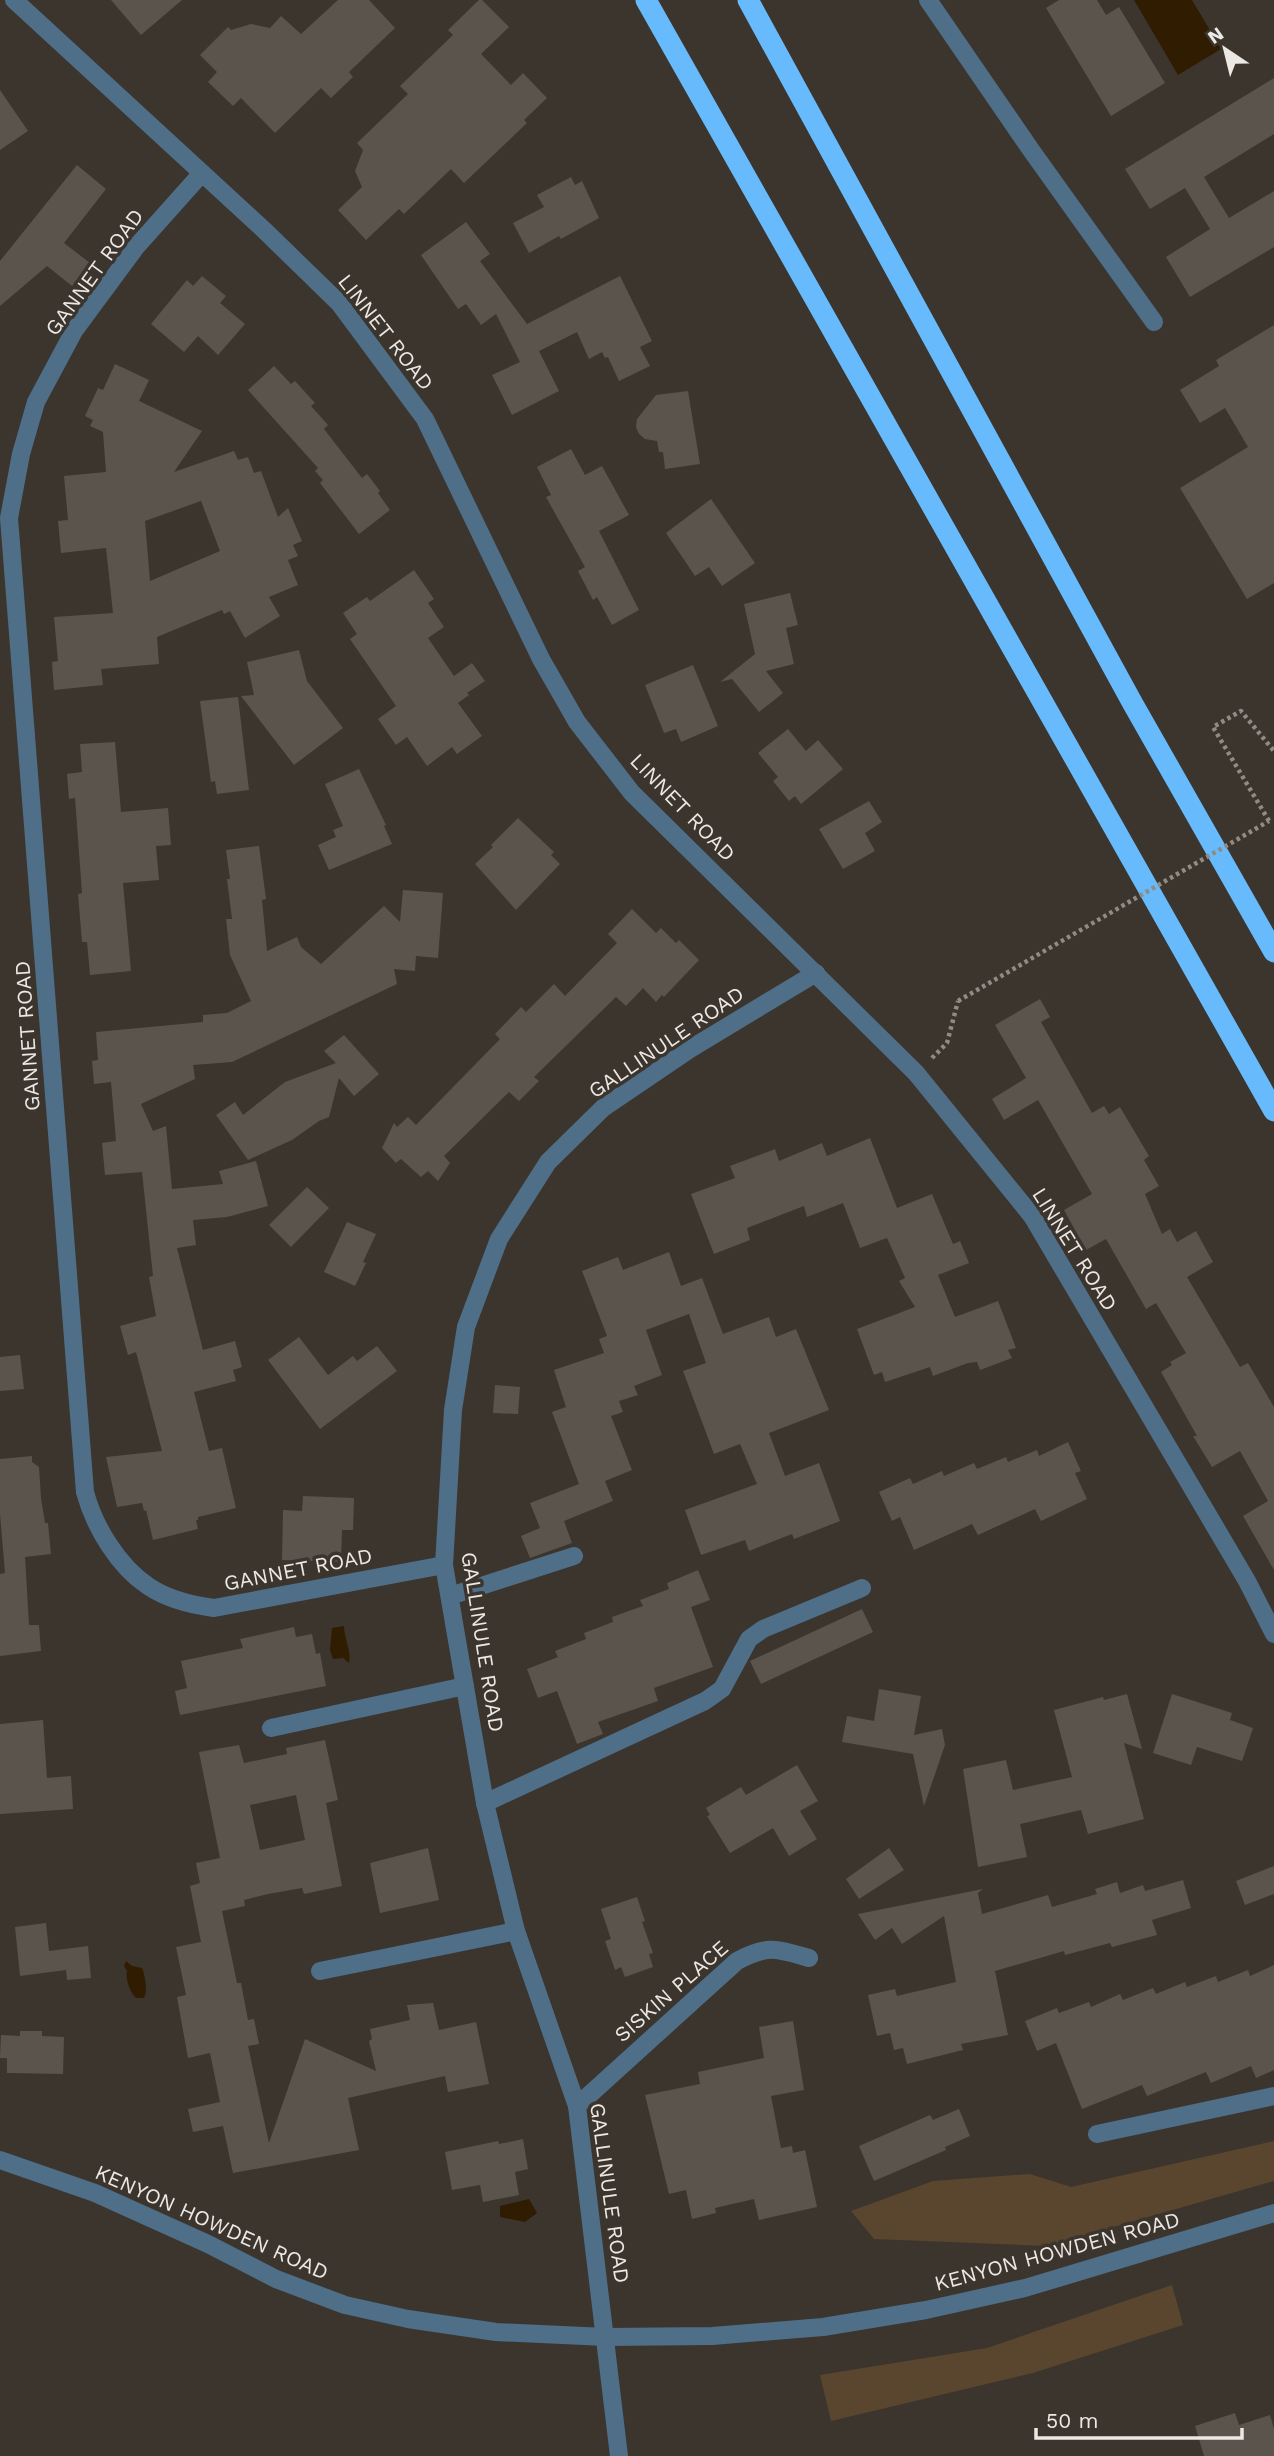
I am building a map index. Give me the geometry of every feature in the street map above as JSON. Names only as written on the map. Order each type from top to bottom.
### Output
[{"type":"highway","points":[[646,0],[1274,1111]]},
{"type":"highway","points":[[748,0],[1133,704],[1274,952]]},
{"type":"street","points":[[928,0],[1154,322]]},
{"type":"street","name":"LINNET ROAD","points":[[16,1],[264,230],[339,303],[425,419],[541,659],[577,722],[632,793],[916,1073],[1032,1216],[1247,1581],[1274,1634]]},
{"type":"street","name":"GANNET ROAD","points":[[202,173],[136,247],[74,331],[36,402],[21,454],[9,519],[85,1492],[97,1524],[114,1552],[136,1577],[148,1587],[195,1606],[214,1608],[444,1565]]},
{"type":"street","name":"GALLINULE ROAD","points":[[619,2456],[577,2106],[516,1931],[485,1803],[444,1565],[453,1410],[466,1327],[499,1239],[548,1162],[603,1108],[690,1049],[816,973]]},
{"type":"street","points":[[450,1597],[574,1556]]},
{"type":"street","points":[[485,1803],[705,1700],[722,1689],[749,1639],[763,1629],[862,1588]]},
{"type":"street","points":[[271,1728],[466,1686]]},
{"type":"street","points":[[320,1971],[516,1931]]},
{"type":"street","name":"SISKIN PLACE","points":[[577,2106],[737,1961],[755,1951],[774,1948],[809,1958]]},
{"type":"street","points":[[1097,2134],[1274,2096]]},
{"type":"street","name":"KENYON HOWDEN ROAD","points":[[0,2160],[95,2193],[208,2244],[276,2279],[345,2305],[408,2319],[496,2332],[606,2337],[712,2336],[823,2327],[926,2310],[1025,2288],[1274,2213]]},
{"type":"path","points":[[916,1073],[947,1043],[958,1001],[1269,821],[1213,727],[1241,711],[1274,751]]},
{"type":"shaded area","points":[[1134,0],[1192,0],[1221,49],[1178,75]]},
{"type":"shaded area","points":[[344,1626],[349,1663],[343,1658],[333,1659],[330,1650],[332,1628]]},
{"type":"shaded area","points":[[126,1961],[132,1966],[142,1968],[146,1987],[144,1998],[136,1998],[130,1989],[124,1966]]},
{"type":"shaded area","points":[[1274,2141],[1274,2181],[1047,2246],[874,2239],[851,2211],[933,2181],[1030,2174],[1071,2187]]},
{"type":"shaded area","points":[[529,2199],[537,2213],[525,2222],[500,2217],[500,2206]]},
{"type":"shaded area","points":[[1172,2285],[1183,2325],[1033,2373],[831,2421],[820,2375],[987,2348]]},
{"type":"building","points":[[111,0],[182,0],[141,35]]},
{"type":"building","points":[[338,0],[369,0],[395,28],[349,72],[353,77],[331,98],[321,88],[275,133],[241,98],[233,106],[208,82],[217,72],[200,55],[228,27],[231,30],[251,24],[270,28],[281,16],[301,34]]},
{"type":"building","points":[[479,0],[509,27],[481,54],[511,85],[523,73],[547,98],[524,120],[527,123],[464,183],[451,169],[404,214],[399,209],[366,240],[338,210],[362,187],[355,171],[363,150],[357,143],[408,94],[400,86],[453,35],[448,30]]},
{"type":"building","points":[[1059,0],[1097,0],[1106,15],[1119,7],[1165,83],[1111,116],[1046,8]]},
{"type":"building","points":[[1274,78],[1274,134],[1204,177],[1229,218],[1274,191],[1274,247],[1190,297],[1166,257],[1210,229],[1185,188],[1150,209],[1125,169]]},
{"type":"building","points":[[0,90],[28,131],[0,150]]},
{"type":"building","points":[[77,165],[106,189],[64,243],[90,263],[72,286],[47,266],[0,306],[0,261]]},
{"type":"building","points":[[571,177],[575,185],[582,181],[599,218],[529,253],[513,223],[544,207],[537,195]]},
{"type":"building","points":[[466,222],[490,254],[480,261],[527,324],[620,276],[652,341],[640,347],[650,366],[619,381],[608,357],[605,358],[602,352],[589,359],[577,332],[539,351],[559,391],[512,415],[492,375],[520,362],[496,314],[481,325],[466,304],[458,309],[421,255]]},
{"type":"building","points":[[202,276],[226,296],[220,303],[245,324],[218,355],[198,336],[184,352],[151,324],[187,280],[193,286]]},
{"type":"building","points":[[1274,325],[1274,583],[1247,599],[1180,488],[1248,447],[1225,408],[1200,423],[1180,390],[1219,366],[1216,360]]},
{"type":"building","points":[[115,364],[149,380],[139,401],[202,431],[174,472],[234,451],[238,460],[248,457],[254,473],[261,471],[278,517],[288,508],[302,541],[293,545],[298,556],[288,560],[298,585],[269,597],[280,616],[245,638],[230,611],[224,614],[222,610],[157,637],[159,664],[101,669],[103,685],[54,690],[52,662],[58,661],[54,617],[113,613],[106,548],[61,553],[58,521],[68,520],[64,476],[106,472],[103,432],[90,426],[93,420],[85,416],[98,388],[103,390]],"holes":[[[201,501],[220,551],[150,581],[145,521]]]},
{"type":"building","points":[[274,366],[291,384],[295,381],[315,403],[311,406],[328,425],[324,429],[362,478],[367,474],[390,510],[359,534],[320,483],[323,480],[315,471],[318,468],[248,390]]},
{"type":"building","points":[[688,391],[700,464],[665,469],[663,452],[659,452],[657,441],[645,439],[639,434],[637,419],[656,395]]},
{"type":"building","points":[[571,449],[585,475],[602,466],[629,515],[599,531],[639,610],[612,625],[597,597],[593,600],[578,571],[585,567],[546,497],[551,495],[537,467]]},
{"type":"building","points":[[711,499],[755,563],[722,586],[709,567],[695,576],[666,533]]},
{"type":"building","points":[[414,570],[434,599],[428,603],[444,627],[428,638],[454,676],[472,663],[485,681],[458,703],[482,736],[457,754],[452,747],[427,766],[407,737],[396,745],[378,719],[396,706],[350,639],[357,634],[343,613],[367,597],[370,601]]},
{"type":"building","points":[[790,593],[798,625],[786,628],[794,664],[766,671],[783,693],[759,712],[732,679],[720,682],[755,654],[744,604]]},
{"type":"building","points":[[299,650],[307,681],[343,728],[294,765],[241,696],[254,695],[247,662]]},
{"type":"building","points":[[693,665],[718,726],[681,742],[676,729],[664,733],[645,685]]},
{"type":"building","points":[[238,697],[249,790],[217,794],[215,781],[211,782],[200,701]]},
{"type":"building","points":[[788,729],[806,751],[818,740],[843,769],[801,804],[795,796],[789,801],[773,781],[778,777],[758,753]]},
{"type":"building","points":[[115,742],[121,812],[168,808],[171,845],[156,846],[159,880],[123,883],[131,971],[90,975],[87,942],[82,942],[78,894],[82,893],[75,798],[69,799],[67,774],[82,772],[80,744]]},
{"type":"building","points":[[359,769],[386,825],[384,826],[392,844],[329,870],[318,845],[336,837],[333,830],[343,826],[325,784]]},
{"type":"building","points":[[869,801],[882,822],[865,833],[875,851],[843,869],[819,829]]},
{"type":"building","points":[[518,818],[554,852],[551,855],[560,864],[516,910],[475,864]]},
{"type":"building","points":[[259,846],[266,899],[262,900],[267,951],[297,937],[301,947],[321,964],[384,906],[400,922],[403,890],[443,893],[438,958],[416,956],[415,971],[394,969],[397,984],[232,1062],[193,1065],[195,1079],[141,1104],[153,1131],[166,1126],[172,1189],[223,1184],[219,1171],[256,1161],[268,1206],[227,1217],[193,1220],[196,1245],[177,1248],[203,1350],[235,1341],[242,1367],[233,1370],[236,1381],[194,1392],[209,1451],[222,1448],[236,1508],[198,1517],[198,1529],[153,1540],[142,1503],[117,1507],[106,1457],[162,1451],[136,1352],[128,1355],[120,1326],[156,1316],[149,1277],[153,1276],[142,1172],[105,1175],[102,1143],[116,1141],[111,1082],[94,1084],[92,1061],[98,1060],[96,1032],[203,1022],[203,1015],[227,1013],[251,1001],[230,955],[226,919],[232,919],[226,850]]},
{"type":"building","points":[[632,909],[656,933],[661,928],[676,943],[679,940],[699,960],[656,1002],[643,988],[626,1006],[616,997],[534,1077],[539,1081],[519,1101],[509,1092],[444,1156],[450,1163],[438,1181],[428,1171],[421,1177],[401,1159],[396,1163],[382,1148],[394,1123],[397,1127],[408,1117],[416,1125],[500,1039],[495,1034],[521,1007],[526,1012],[554,984],[565,996],[617,943],[608,934]]},
{"type":"building","points":[[1040,999],[1050,1017],[1041,1022],[1092,1113],[1104,1106],[1109,1114],[1120,1107],[1149,1156],[1144,1160],[1159,1186],[1145,1194],[1162,1234],[1170,1229],[1177,1242],[1196,1231],[1213,1262],[1187,1277],[1240,1367],[1248,1363],[1274,1407],[1274,1570],[1243,1516],[1268,1501],[1240,1451],[1212,1467],[1161,1372],[1172,1365],[1170,1362],[1186,1353],[1156,1303],[1146,1309],[1106,1239],[1086,1250],[1064,1210],[1092,1194],[1038,1100],[1004,1120],[992,1099],[1026,1078],[995,1025]]},
{"type":"building","points":[[344,1035],[379,1074],[354,1096],[339,1078],[329,1117],[292,1140],[248,1160],[216,1115],[235,1102],[243,1115],[285,1082],[336,1063],[324,1051]]},
{"type":"building","points":[[870,1138],[897,1208],[932,1194],[953,1244],[960,1241],[969,1263],[938,1275],[955,1317],[998,1301],[1016,1348],[1008,1350],[1012,1358],[980,1370],[977,1362],[968,1363],[933,1376],[930,1367],[885,1382],[882,1372],[874,1375],[857,1329],[915,1307],[899,1281],[905,1278],[887,1238],[860,1248],[843,1203],[807,1217],[804,1206],[747,1228],[750,1240],[714,1254],[691,1194],[735,1178],[730,1166],[775,1149],[779,1161],[822,1143],[827,1156]]},
{"type":"building","points":[[307,1187],[329,1208],[291,1247],[269,1225]]},
{"type":"building","points":[[347,1222],[376,1234],[355,1286],[324,1272]]},
{"type":"building","points":[[669,1252],[681,1286],[702,1278],[723,1334],[769,1317],[776,1337],[796,1329],[829,1410],[769,1433],[785,1476],[819,1463],[840,1521],[794,1539],[792,1534],[749,1551],[745,1540],[701,1555],[685,1510],[757,1484],[740,1444],[714,1454],[683,1371],[706,1363],[689,1314],[646,1330],[662,1375],[634,1386],[638,1395],[619,1401],[623,1412],[611,1416],[632,1470],[605,1481],[613,1501],[564,1521],[572,1543],[530,1558],[521,1536],[540,1528],[530,1503],[579,1484],[552,1412],[566,1407],[554,1370],[604,1353],[599,1339],[607,1336],[582,1271],[618,1257],[623,1270]]},
{"type":"building","points":[[299,1337],[328,1375],[353,1356],[357,1361],[377,1346],[397,1371],[320,1429],[268,1360]]},
{"type":"building","points":[[20,1355],[24,1389],[0,1391],[0,1357]]},
{"type":"building","points":[[495,1385],[520,1387],[518,1414],[493,1413]]},
{"type":"building","points":[[1068,1442],[1081,1471],[1075,1473],[1087,1499],[1041,1521],[1035,1509],[978,1535],[972,1524],[914,1550],[900,1517],[892,1521],[879,1492],[910,1478],[913,1484],[942,1471],[944,1476],[974,1463],[977,1469],[1006,1457],[1008,1462],[1037,1450],[1039,1456]]},
{"type":"building","points":[[32,1456],[32,1462],[39,1467],[41,1498],[45,1523],[48,1523],[51,1554],[25,1557],[29,1625],[39,1625],[41,1651],[0,1656],[0,1574],[5,1573],[0,1514],[0,1459]]},
{"type":"building","points":[[303,1496],[354,1498],[353,1530],[342,1530],[341,1562],[282,1560],[283,1510],[302,1511]]},
{"type":"building","points":[[698,1570],[710,1600],[691,1607],[713,1667],[654,1688],[658,1701],[598,1722],[603,1734],[577,1744],[557,1691],[538,1698],[527,1669],[558,1657],[555,1651],[586,1639],[584,1633],[613,1622],[612,1617],[643,1606],[640,1600],[669,1589],[667,1583]]},
{"type":"building","points":[[862,1609],[873,1632],[761,1684],[750,1661]]},
{"type":"building","points":[[294,1627],[296,1637],[312,1634],[316,1654],[320,1653],[326,1686],[180,1715],[175,1691],[187,1688],[181,1661],[243,1648],[240,1639]]},
{"type":"building","points":[[879,1689],[921,1696],[914,1735],[942,1729],[945,1745],[924,1806],[913,1754],[842,1742],[847,1716],[874,1721]]},
{"type":"building","points":[[1127,1694],[1142,1749],[1124,1743],[1144,1819],[1088,1834],[1081,1810],[1020,1824],[1027,1857],[978,1867],[963,1769],[1006,1760],[1013,1790],[1072,1777],[1054,1710],[1103,1697],[1104,1700]]},
{"type":"building","points":[[1172,1694],[1232,1713],[1230,1720],[1253,1728],[1242,1761],[1197,1747],[1191,1765],[1153,1753]]},
{"type":"building","points":[[43,1720],[47,1778],[71,1776],[73,1809],[0,1814],[0,1724]]},
{"type":"building","points":[[325,1740],[338,1800],[326,1803],[342,1886],[304,1894],[302,1888],[268,1894],[244,1900],[245,1906],[222,1911],[237,1983],[241,1983],[248,2020],[254,2019],[259,2044],[248,2046],[269,2143],[305,2039],[376,2071],[369,2041],[372,2039],[370,2029],[410,2020],[407,2005],[433,2003],[439,2030],[476,2022],[489,2084],[448,2092],[445,2076],[348,2098],[359,2150],[233,2173],[223,2126],[193,2132],[188,2109],[220,2102],[210,2053],[188,2058],[177,1997],[186,1995],[176,1947],[201,1942],[190,1886],[200,1883],[196,1863],[220,1858],[199,1752],[239,1745],[244,1763],[287,1754],[286,1748]],"holes":[[[296,1795],[305,1840],[260,1850],[250,1805]]]},
{"type":"building","points":[[797,1765],[818,1801],[800,1811],[817,1839],[789,1856],[773,1828],[730,1853],[707,1816],[710,1815],[706,1808],[741,1787],[746,1795]]},
{"type":"building","points":[[428,1848],[439,1900],[380,1913],[370,1863]]},
{"type":"building","points":[[889,1848],[904,1870],[859,1899],[846,1879]]},
{"type":"building","points":[[1274,1866],[1274,1894],[1245,1905],[1236,1881]]},
{"type":"building","points":[[1183,1880],[1191,1908],[1152,1920],[1157,1935],[1112,1947],[1110,1943],[1065,1955],[1064,1951],[995,1971],[1008,2035],[961,2044],[963,2050],[907,2064],[903,2048],[894,2050],[890,2033],[877,2036],[868,1995],[895,1989],[897,1996],[956,1982],[944,1916],[902,1944],[892,1928],[875,1940],[858,1914],[983,1889],[978,1893],[982,1914],[1048,1895],[1052,1907],[1097,1894],[1095,1889],[1117,1882],[1120,1893],[1143,1885],[1145,1891]]},
{"type":"building","points":[[637,1897],[653,1953],[649,1954],[653,1967],[625,1977],[621,1967],[615,1970],[605,1941],[611,1939],[601,1909]]},
{"type":"building","points":[[46,1923],[49,1951],[88,1946],[91,1978],[67,1980],[66,1970],[20,1976],[15,1927]]},
{"type":"building","points":[[1274,1965],[1274,2070],[1256,2078],[1251,2066],[1211,2083],[1206,2072],[1147,2096],[1142,2085],[1082,2109],[1056,2043],[1037,2051],[1025,2021],[1057,2008],[1059,2013],[1089,2002],[1091,2007],[1120,1994],[1123,2000],[1153,1988],[1156,1994],[1185,1982],[1187,1987],[1216,1976],[1218,1982],[1248,1970],[1250,1976]]},
{"type":"building","points":[[793,2021],[804,2090],[771,2096],[781,2148],[792,2146],[793,2153],[805,2150],[817,2207],[759,2220],[754,2199],[715,2208],[716,2213],[692,2219],[686,2190],[669,2194],[645,2095],[700,2084],[698,2072],[764,2058],[759,2027]]},
{"type":"building","points":[[20,2031],[42,2031],[42,2036],[64,2037],[63,2074],[7,2073],[7,2058],[0,2058],[1,2035],[20,2036]]},
{"type":"building","points":[[959,2109],[970,2136],[945,2147],[946,2150],[874,2181],[859,2146],[930,2115],[933,2120]]},
{"type":"building","points":[[523,2139],[528,2169],[515,2172],[519,2195],[483,2202],[480,2185],[452,2190],[445,2152],[498,2141],[499,2144]]},
{"type":"building","points":[[1235,2413],[1239,2425],[1270,2415],[1274,2429],[1274,2456],[1204,2456],[1195,2426]]}]
